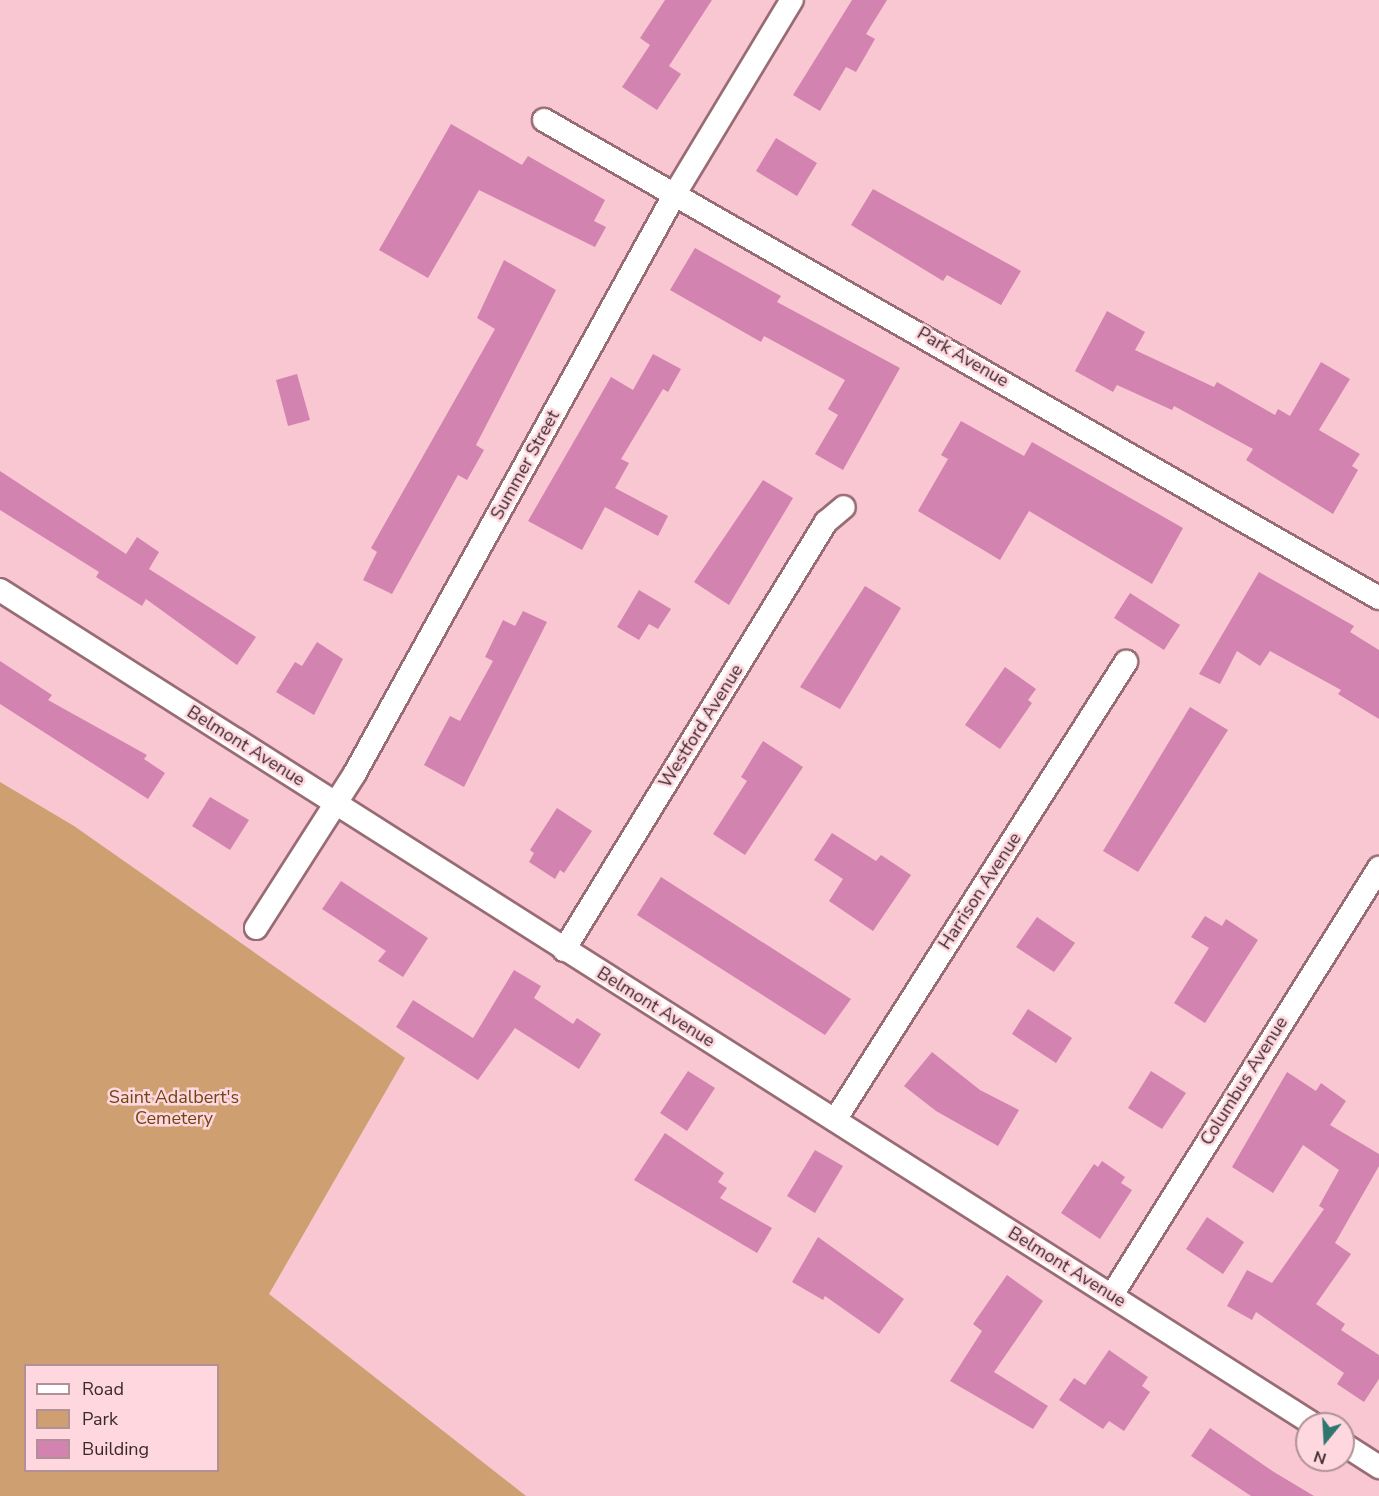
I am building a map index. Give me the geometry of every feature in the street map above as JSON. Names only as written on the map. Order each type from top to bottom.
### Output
[{"type":"street","name":"Summer Street","points":[[256,928],[335,803],[676,192],[792,0]]},
{"type":"street","name":"Park Avenue","points":[[544,120],[676,192],[1379,598]]},
{"type":"street","name":"Westford Avenue","points":[[564,950],[826,522],[844,507]]},
{"type":"street","name":"Belmont Avenue","points":[[0,590],[1295,1413]]},
{"type":"street","name":"Harrison Avenue","points":[[835,1120],[1126,662]]},
{"type":"street","name":"Columbus Avenue","points":[[1112,1295],[1379,868]]},
{"type":"street","points":[[1355,1452],[1379,1467]]},
{"type":"green space","name":"Saint Adalbert's Cemetery","points":[[0,782],[74,826],[405,1058],[269,1294],[526,1496],[0,1496]]},
{"type":"building","points":[[665,0],[712,0],[669,66],[681,74],[657,110],[622,87],[650,45],[640,38]]},
{"type":"building","points":[[852,0],[887,0],[866,34],[875,39],[856,72],[846,67],[820,111],[793,95]]},
{"type":"building","points":[[451,124],[522,165],[528,156],[605,200],[594,221],[606,227],[595,247],[479,190],[428,278],[379,250]]},
{"type":"building","points":[[776,138],[817,163],[797,196],[756,171]]},
{"type":"building","points":[[873,189],[1021,271],[1001,305],[947,275],[943,281],[851,225]]},
{"type":"building","points":[[695,248],[781,296],[777,302],[900,368],[843,470],[815,454],[838,415],[828,409],[845,380],[764,336],[761,342],[670,290]]},
{"type":"building","points":[[504,260],[556,290],[476,445],[484,450],[467,480],[458,475],[392,594],[363,580],[377,552],[371,548],[495,329],[477,318]]},
{"type":"building","points":[[1107,311],[1145,332],[1135,350],[1214,387],[1217,382],[1275,415],[1278,409],[1290,416],[1321,362],[1350,379],[1319,430],[1360,454],[1352,466],[1358,470],[1333,514],[1246,460],[1253,449],[1174,406],[1172,410],[1117,385],[1113,392],[1075,371]]},
{"type":"building","points":[[653,354],[681,369],[668,392],[663,389],[621,459],[629,463],[615,488],[668,516],[658,536],[605,507],[582,550],[528,521],[611,377],[633,390]]},
{"type":"building","points":[[297,374],[310,420],[288,426],[276,380]]},
{"type":"building","points":[[961,421],[1024,456],[1032,442],[1183,528],[1152,584],[1029,511],[1000,560],[918,511],[948,459],[941,455]]},
{"type":"building","points":[[0,471],[126,554],[137,537],[159,552],[149,569],[256,637],[237,665],[146,599],[142,606],[96,577],[99,572],[0,510]]},
{"type":"building","points":[[763,480],[793,498],[729,605],[694,582]]},
{"type":"building","points":[[1259,572],[1354,626],[1350,632],[1379,650],[1379,719],[1338,694],[1341,690],[1270,651],[1260,666],[1237,651],[1220,684],[1199,674]]},
{"type":"building","points":[[865,586],[901,608],[840,709],[800,687]]},
{"type":"building","points":[[639,590],[671,609],[658,629],[649,624],[639,640],[617,627]]},
{"type":"building","points":[[1130,593],[1180,625],[1164,650],[1114,618]]},
{"type":"building","points":[[523,611],[547,622],[464,787],[424,765],[450,716],[460,721],[493,661],[485,657],[503,620],[515,626]]},
{"type":"building","points":[[317,642],[343,659],[314,715],[276,692],[295,662],[302,666]]},
{"type":"building","points":[[0,661],[52,695],[48,700],[147,755],[144,759],[165,773],[148,799],[0,704]]},
{"type":"building","points":[[1005,667],[1036,689],[1028,700],[1032,703],[1000,749],[965,725]]},
{"type":"building","points":[[1190,707],[1228,730],[1138,872],[1103,851]]},
{"type":"building","points":[[763,741],[803,767],[745,855],[713,834],[747,781],[741,777]]},
{"type":"building","points":[[210,797],[249,820],[230,850],[192,826]]},
{"type":"building","points":[[557,808],[592,831],[564,873],[560,870],[555,879],[529,862],[534,853],[530,850]]},
{"type":"building","points":[[832,833],[876,861],[881,855],[911,875],[873,931],[829,901],[843,879],[814,860]]},
{"type":"building","points":[[661,877],[851,999],[825,1035],[637,915]]},
{"type":"building","points":[[341,881],[428,938],[403,977],[378,961],[386,951],[322,909]]},
{"type":"building","points":[[1205,916],[1222,926],[1226,919],[1258,940],[1205,1023],[1174,1003],[1209,948],[1191,937]]},
{"type":"building","points":[[1037,917],[1075,943],[1054,972],[1016,947]]},
{"type":"building","points":[[514,970],[541,986],[534,998],[573,1024],[577,1018],[601,1034],[579,1069],[515,1028],[478,1080],[396,1027],[413,1000],[473,1038]]},
{"type":"building","points":[[1028,1009],[1072,1038],[1056,1063],[1012,1034]]},
{"type":"building","points":[[932,1052],[980,1090],[1019,1110],[998,1146],[936,1111],[904,1086]]},
{"type":"building","points":[[688,1071],[715,1088],[687,1131],[660,1113]]},
{"type":"building","points":[[1151,1071],[1186,1093],[1162,1129],[1128,1108]]},
{"type":"building","points":[[1287,1072],[1316,1091],[1321,1083],[1346,1101],[1330,1125],[1379,1154],[1379,1166],[1335,1243],[1351,1254],[1316,1304],[1345,1324],[1341,1330],[1379,1355],[1379,1379],[1364,1402],[1337,1384],[1344,1373],[1256,1312],[1252,1320],[1227,1306],[1247,1270],[1272,1283],[1324,1209],[1319,1206],[1339,1170],[1303,1145],[1273,1193],[1232,1167]]},
{"type":"building","points":[[665,1133],[724,1173],[718,1182],[727,1188],[720,1198],[772,1228],[757,1253],[634,1180]]},
{"type":"building","points":[[815,1150],[843,1166],[815,1213],[787,1196]]},
{"type":"building","points":[[1102,1161],[1125,1177],[1121,1183],[1132,1190],[1100,1239],[1061,1213],[1094,1164],[1098,1167]]},
{"type":"building","points":[[1207,1217],[1244,1242],[1223,1274],[1186,1249]]},
{"type":"building","points":[[818,1237],[904,1299],[879,1334],[825,1296],[823,1300],[792,1282]]},
{"type":"building","points":[[1007,1275],[1043,1301],[994,1372],[1048,1406],[1033,1429],[950,1381],[982,1331],[973,1324]]},
{"type":"building","points":[[1109,1350],[1148,1377],[1142,1386],[1150,1392],[1124,1431],[1109,1421],[1103,1429],[1059,1400],[1074,1378],[1085,1385]]},
{"type":"building","points":[[1210,1428],[1274,1472],[1314,1496],[1251,1496],[1191,1456]]}]
